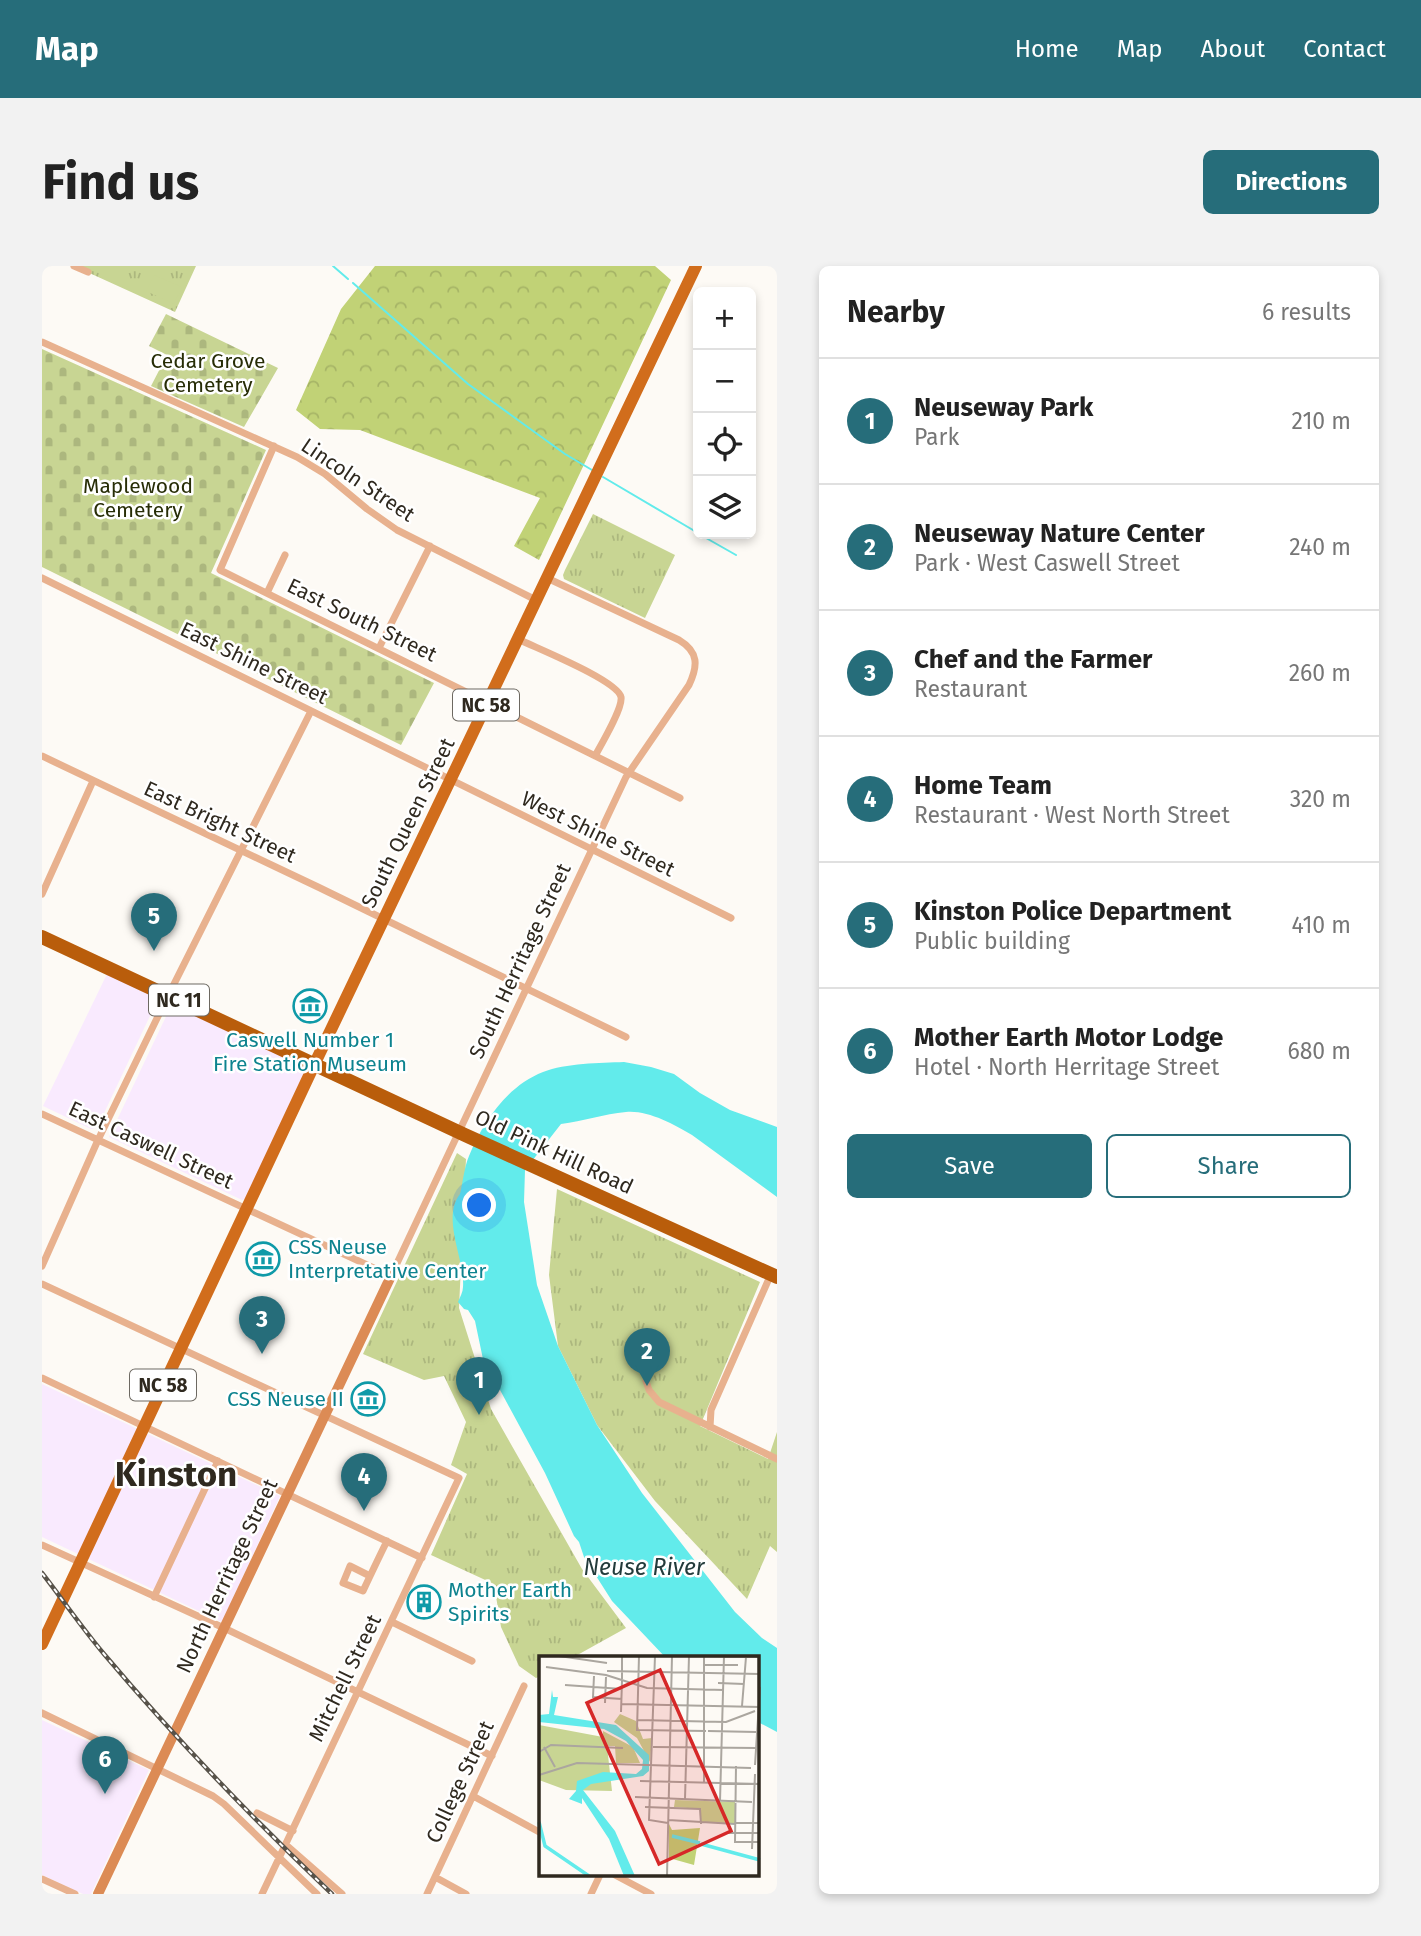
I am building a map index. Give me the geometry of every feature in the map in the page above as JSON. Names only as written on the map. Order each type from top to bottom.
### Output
[{"type":"highway","name":"NC 11","points":[[42,937],[315,1063]]},
{"type":"highway","name":"Old Pink Hill Road","points":[[315,1063],[774,1275]]},
{"type":"main road","name":"South Queen Street","points":[[246,1207],[696,266]]},
{"type":"main road","name":"NC 58","points":[[42,1644],[246,1207]]},
{"type":"street","points":[[74,266],[88,272]]},
{"type":"street","name":"Lincoln Street","points":[[42,342],[297,457],[326,474],[384,522],[536,600]]},
{"type":"street","name":"East South Street","points":[[274,446],[220,570],[680,798]]},
{"type":"street","points":[[379,648],[430,546]]},
{"type":"street","points":[[267,593],[285,555]]},
{"type":"street","name":"East Shine Street","points":[[42,578],[450,780]]},
{"type":"street","name":"South Herritage Street","points":[[391,1276],[462,1133],[525,989],[629,773],[690,685],[696,670],[695,657],[679,640],[547,578]]},
{"type":"street","points":[[518,639],[606,681],[621,696],[621,703],[610,729],[594,756]]},
{"type":"street","points":[[42,1266],[98,1140],[168,995],[311,711]]},
{"type":"street","name":"East Bright Street","points":[[42,756],[626,1038]]},
{"type":"street","name":"West Shine Street","points":[[450,780],[731,918]]},
{"type":"street","points":[[42,894],[93,781]]},
{"type":"street","name":"East Caswell Street","points":[[42,1114],[391,1276]]},
{"type":"street","points":[[710,1427],[712,1410],[774,1275]]},
{"type":"street","name":"North Herritage Street","points":[[98,1894],[391,1276]]},
{"type":"street","points":[[42,1283],[325,1414]]},
{"type":"street","points":[[42,1378],[422,1558]]},
{"type":"street","points":[[646,1381],[649,1390],[659,1402],[777,1459]]},
{"type":"street","name":"Mitchell Street","points":[[262,1894],[459,1478],[325,1414]]},
{"type":"street","points":[[154,1597],[218,1461]]},
{"type":"street","points":[[370,1576],[387,1541]]},
{"type":"street","points":[[42,1545],[492,1756]]},
{"type":"street","points":[[392,1622],[472,1661]]},
{"type":"street","name":"College Street","points":[[427,1894],[524,1686]]},
{"type":"street","points":[[42,1713],[213,1796],[317,1894]]},
{"type":"street","points":[[472,1796],[539,1832]]},
{"type":"street","points":[[257,1813],[293,1831]]},
{"type":"street","points":[[286,1845],[342,1894]]},
{"type":"street","points":[[591,1894],[600,1876]]},
{"type":"street","points":[[617,1876],[651,1894]]},
{"type":"street","points":[[435,1877],[466,1894]]},
{"type":"street","points":[[42,1879],[75,1894]]},
{"type":"shaded area","points":[[107,974],[158,999],[97,1128],[91,1129],[43,1106]]},
{"type":"shaded area","points":[[175,1006],[306,1068],[246,1199],[242,1200],[109,1137],[170,1008]]},
{"type":"shaded area","points":[[42,1384],[280,1496],[222,1622],[42,1537]]},
{"type":"shaded area","points":[[42,1720],[149,1770],[91,1894],[83,1894],[42,1875]]},
{"type":"green space","points":[[74,266],[196,266],[175,312]]},
{"type":"green space","points":[[375,266],[655,266],[671,280],[539,560],[514,546],[540,498],[360,430],[320,429],[296,410],[341,309]]},
{"type":"green space","points":[[154,275],[182,287],[174,304],[146,291]]},
{"type":"green space","name":"Cedar Grove Cemetery","points":[[166,314],[278,368],[244,427],[151,386],[167,355],[149,346]]},
{"type":"green space","name":"Maplewood Cemetery","points":[[42,349],[266,450],[211,573],[434,683],[401,745],[42,567]]},
{"type":"green space","points":[[593,514],[675,555],[645,618],[564,579],[565,570]]},
{"type":"green space","points":[[457,1153],[466,1159],[459,1308],[491,1409],[582,1569],[626,1628],[576,1656],[539,1656],[539,1677],[536,1678],[519,1666],[501,1627],[494,1584],[431,1555],[467,1474],[451,1465],[466,1422],[444,1376],[424,1380],[363,1354]]},
{"type":"green space","points":[[557,1189],[760,1282],[700,1426],[768,1459],[777,1432],[777,1552],[770,1546],[747,1599],[655,1501],[597,1425],[558,1346],[549,1275]]},
{"type":"water","name":"Neuse River","points":[[624,1062],[674,1074],[730,1110],[777,1127],[777,1197],[685,1131],[652,1115],[626,1112],[561,1124],[525,1170],[524,1202],[537,1285],[558,1346],[597,1425],[642,1493],[735,1612],[762,1638],[777,1648],[777,1732],[760,1723],[760,1656],[664,1656],[612,1601],[584,1557],[545,1473],[484,1364],[475,1321],[468,1310],[458,1302],[463,1289],[463,1276],[453,1215],[469,1156],[481,1130],[507,1096],[530,1078],[552,1069]]},
{"type":"waterway","points":[[333,266],[348,279]]},
{"type":"waterway","points":[[353,283],[468,384],[565,454],[592,470]]},
{"type":"waterway","points":[[603,477],[693,530]]},
{"type":"waterway","points":[[708,539],[736,555]]},
{"type":"railway","points":[[42,1573],[96,1644],[186,1747],[332,1894]]},
{"type":"place","name":"Kinston Police Department","points":[[154,951]]},
{"type":"place","name":"Caswell Number 1 Fire Station Museum","points":[[310,1006]]},
{"type":"place","name":"CSS Neuse Interpretative Center","points":[[263,1259]]},
{"type":"place","name":"Chef and the Farmer","points":[[262,1354]]},
{"type":"place","name":"Neuseway Nature Center","points":[[647,1386]]},
{"type":"place","name":"CSS Neuse II","points":[[368,1399]]},
{"type":"place","name":"Neuseway Park","points":[[479,1415]]},
{"type":"place","name":"Home Team","points":[[364,1511]]},
{"type":"place","name":"Mother Earth Spirits","points":[[424,1602]]},
{"type":"place","name":"Mother Earth Motor Lodge","points":[[105,1794]]},
{"type":"district","name":"Kinston","points":[[176,1474]]}]
